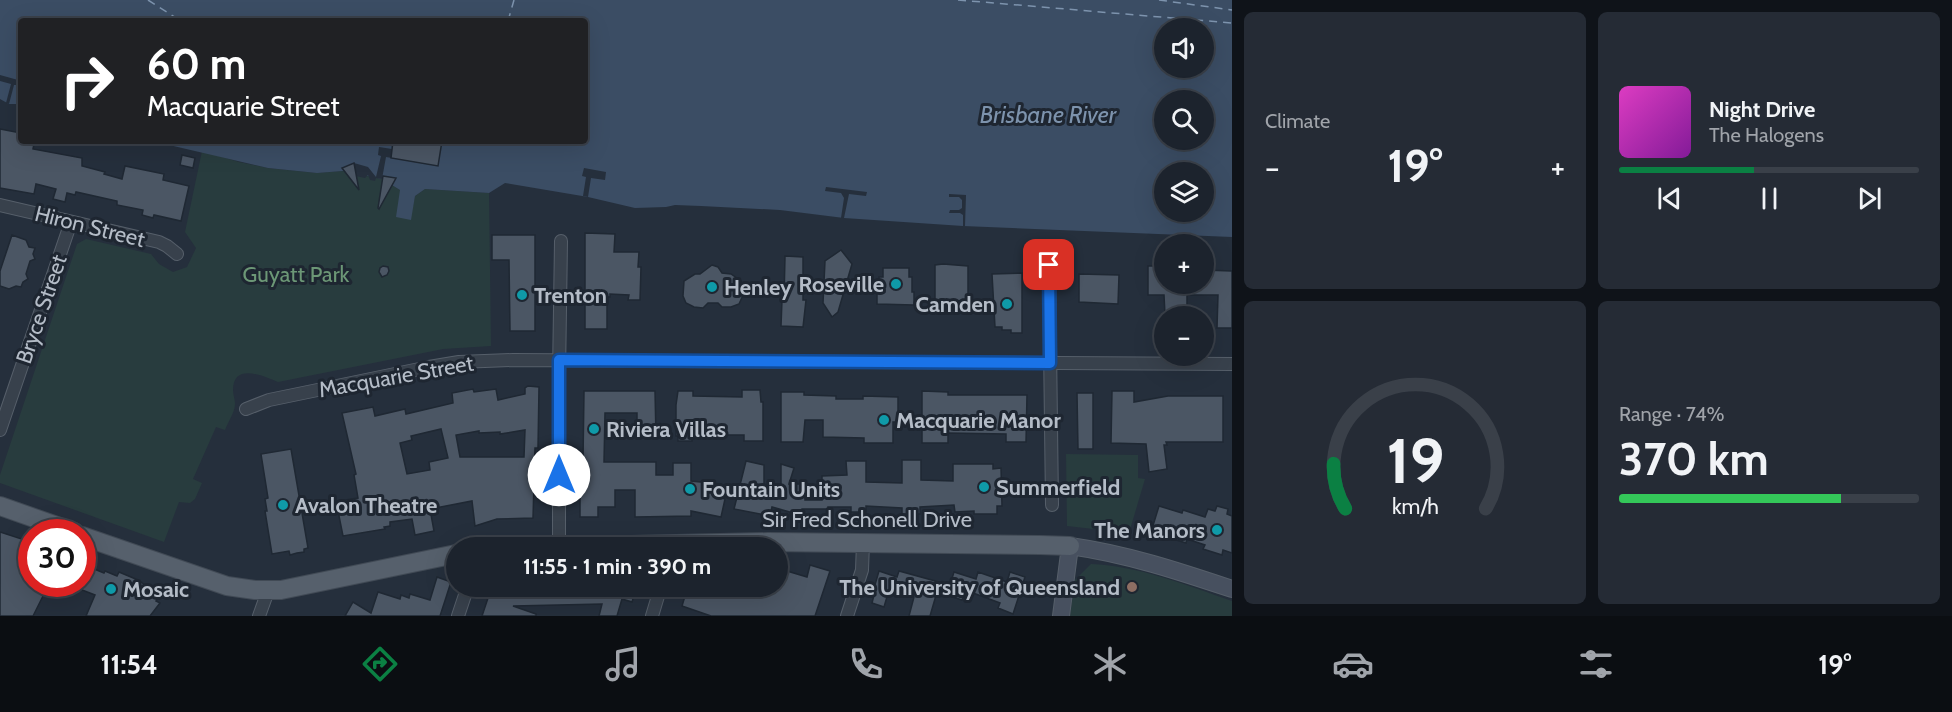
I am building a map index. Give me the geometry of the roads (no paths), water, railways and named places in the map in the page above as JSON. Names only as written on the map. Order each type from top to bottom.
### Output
[{"type":"main road","points":[[0,506],[37,519]]},
{"type":"main road","points":[[96,541],[227,586],[268,591],[446,556]]},
{"type":"main road","name":"Sir Fred Schonell Drive","points":[[788,544],[1070,546]]},
{"type":"street","name":"Hiron Street","points":[[0,205],[159,242],[177,254]]},
{"type":"street","name":"Bryce Street","points":[[0,430],[71,222]]},
{"type":"street","points":[[559,537],[561,241]]},
{"type":"street","points":[[1049,265],[1052,505]]},
{"type":"street","name":"Macquarie Street","points":[[246,409],[260,402],[288,395],[459,362],[559,360],[1232,364]]},
{"type":"street","points":[[847,616],[862,570],[863,543]]},
{"type":"street","points":[[1061,616],[1070,546]]},
{"type":"street","name":"Sir Fred Schonell Drive","points":[[1070,546],[1125,555],[1232,589]]},
{"type":"street","points":[[259,616],[268,591]]},
{"type":"street","points":[[458,616],[464,597]]},
{"type":"street","points":[[652,616],[658,597]]},
{"type":"water","name":"Brisbane River","points":[[0,0],[1232,0],[1232,237],[1214,236],[1214,234],[963,226],[844,218],[780,210],[701,206],[635,208],[588,197],[505,183],[489,193],[425,189],[415,196],[411,220],[396,217],[400,190],[382,179],[343,171],[317,173],[268,168],[165,144],[588,144],[588,18],[18,18],[18,104],[9,104],[0,99]]},
{"type":"place","name":"Roseville","points":[[896,284]]},
{"type":"place","name":"Henley","points":[[712,287]]},
{"type":"place","name":"Trenton","points":[[522,295]]},
{"type":"place","name":"Camden","points":[[1007,304]]},
{"type":"place","name":"Macquarie Manor","points":[[884,420]]},
{"type":"place","name":"Riviera Villas","points":[[594,429]]},
{"type":"place","name":"Summerfield","points":[[984,487]]},
{"type":"place","name":"Fountain Units","points":[[690,489]]},
{"type":"place","name":"Avalon Theatre","points":[[283,505]]},
{"type":"place","name":"The Manors","points":[[1217,530]]},
{"type":"place","name":"The University of Queensland","points":[[1132,587]]},
{"type":"place","name":"Mosaic","points":[[111,589]]},
{"type":"park label","name":"Guyatt Park","points":[[296,274]]}]
